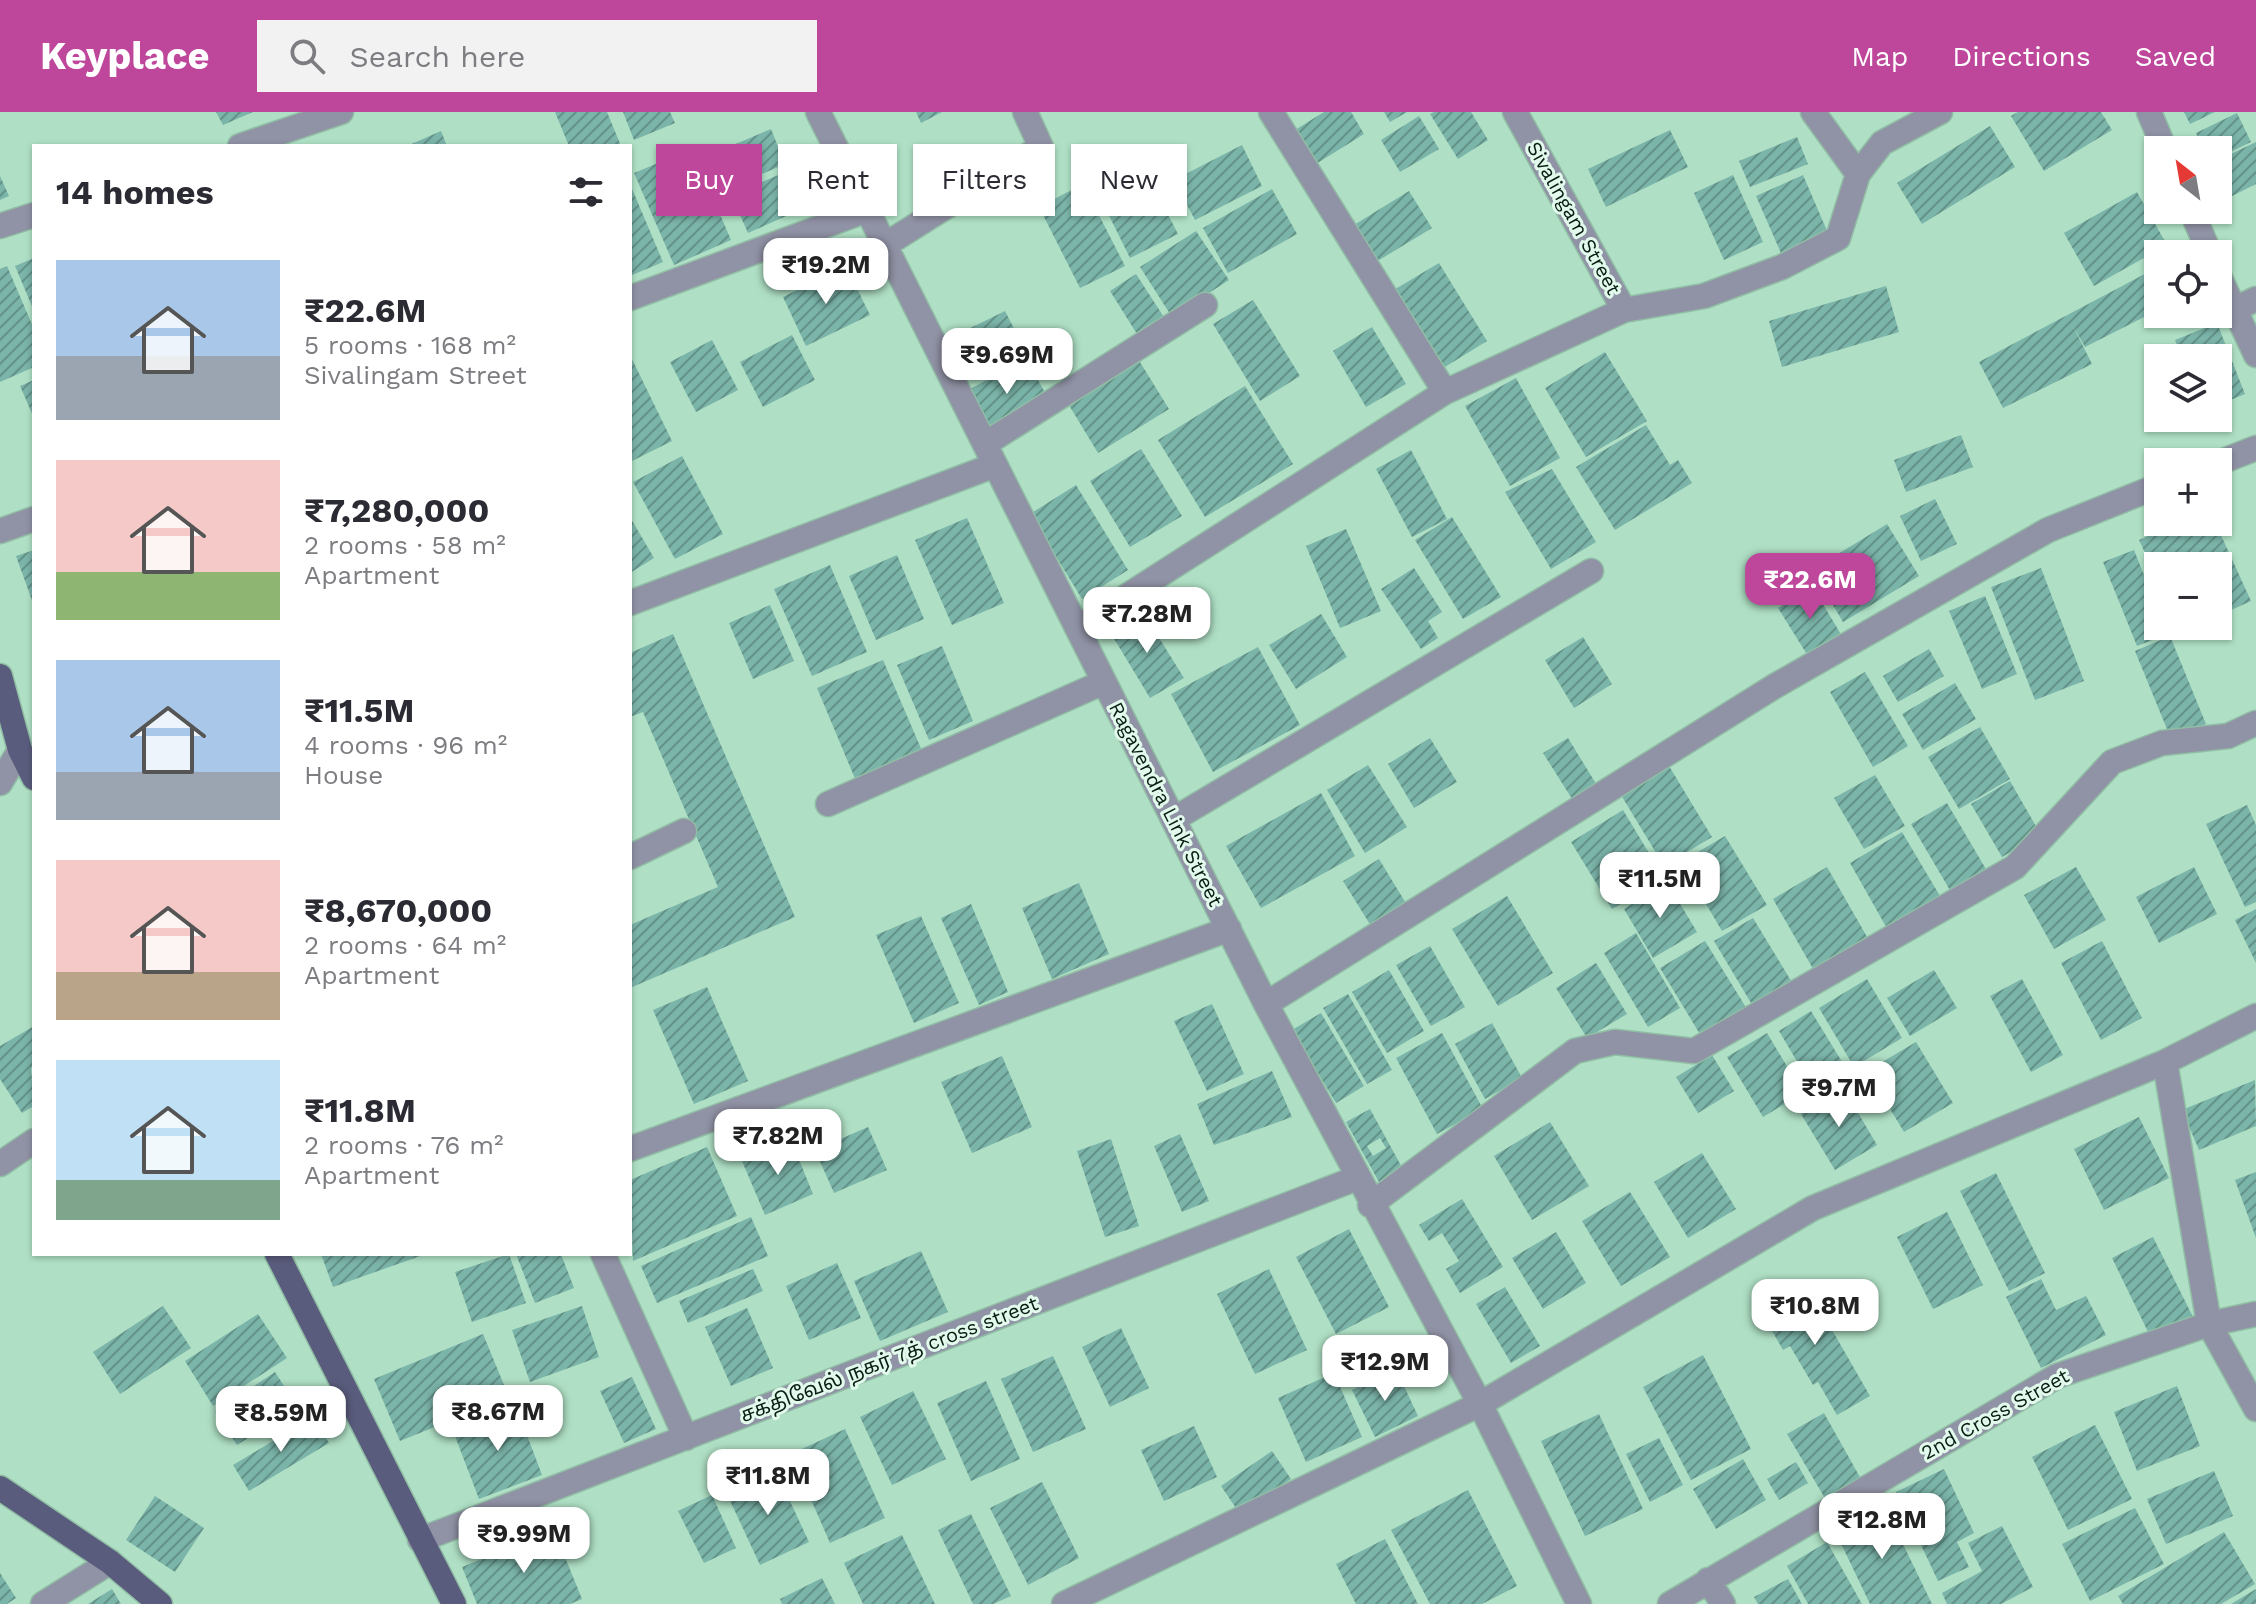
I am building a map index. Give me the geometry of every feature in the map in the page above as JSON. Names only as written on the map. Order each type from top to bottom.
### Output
[{"type":"main road","points":[[0,676],[20,750],[32,774]]},
{"type":"main road","points":[[278,1256],[454,1604]]},
{"type":"main road","points":[[0,1488],[110,1562],[160,1604]]},
{"type":"street","points":[[246,144],[341,112]]},
{"type":"street","name":"Ragavendra Link Street","points":[[818,112],[834,144]]},
{"type":"street","points":[[885,245],[1041,147],[1025,112]]},
{"type":"street","points":[[1271,112],[1445,392]]},
{"type":"street","name":"Sivalingam Street","points":[[1515,112],[1624,310],[1704,296],[1782,267],[1838,238],[1858,174],[1882,143],[1940,112]]},
{"type":"street","points":[[1813,112],[1858,174]]},
{"type":"street","points":[[2149,112],[2159,136]]},
{"type":"street","points":[[0,226],[32,216]]},
{"type":"street","points":[[632,297],[851,216]]},
{"type":"street","name":"Ragavendra Link Street","points":[[870,216],[1266,1004],[1370,1205],[1480,1404],[1579,1604]]},
{"type":"street","points":[[2256,299],[2233,310],[2256,355]]},
{"type":"street","points":[[632,602],[990,454],[1205,305]]},
{"type":"street","points":[[1077,628],[1445,392],[1624,310]]},
{"type":"street","points":[[2232,457],[2256,448]]},
{"type":"street","points":[[1266,1004],[1775,686],[2048,530],[2144,492]]},
{"type":"street","points":[[0,531],[32,520]]},
{"type":"street","points":[[1174,819],[1591,571]]},
{"type":"street","points":[[828,804],[1104,682]]},
{"type":"street","points":[[1370,1205],[1575,1051],[1615,1042],[1694,1051],[2015,867],[2112,762],[2162,743],[2228,736],[2256,723]]},
{"type":"street","points":[[0,783],[20,750]]},
{"type":"street","points":[[632,856],[684,831]]},
{"type":"street","points":[[632,1148],[1229,929]]},
{"type":"street","points":[[1064,1604],[1480,1404],[1813,1208],[2165,1062],[2256,1016]]},
{"type":"street","points":[[2165,1062],[2209,1324],[2256,1409]]},
{"type":"street","points":[[0,1164],[32,1142]]},
{"type":"street","name":"சக்திவேல் நகர் 7த் cross street","points":[[420,1540],[1357,1178]]},
{"type":"street","points":[[604,1256],[686,1438]]},
{"type":"street","name":"2nd Cross Street","points":[[1670,1604],[2057,1376],[2209,1324],[2256,1314]]},
{"type":"street","points":[[43,1604],[110,1562]]},
{"type":"street","points":[[1708,1580],[1723,1604]]},
{"type":"building","points":[[216,112],[253,112],[223,125]]},
{"type":"building","points":[[555,112],[607,112],[620,144],[568,144]]},
{"type":"building","points":[[623,112],[670,112],[675,123],[634,140]]},
{"type":"building","points":[[916,112],[942,112],[921,123]]},
{"type":"building","points":[[1324,112],[1351,112],[1364,134],[1316,164],[1295,130]]},
{"type":"building","points":[[1384,112],[1407,112],[1390,122]]},
{"type":"building","points":[[1471,112],[1488,140],[1458,159],[1430,114]]},
{"type":"building","points":[[2018,112],[2101,112],[2112,130],[2044,171],[2011,116]]},
{"type":"building","points":[[2184,112],[2215,112],[2190,124]]},
{"type":"building","points":[[2237,113],[2251,142],[2232,151],[2232,136],[2197,136],[2196,133]]},
{"type":"building","points":[[1419,116],[1439,149],[1400,172],[1381,140]]},
{"type":"building","points":[[1990,126],[2015,167],[1922,224],[1897,183]]},
{"type":"building","points":[[771,129],[778,146],[778,167],[762,174],[762,144],[736,144]]},
{"type":"building","points":[[1670,130],[1688,167],[1606,207],[1588,169]]},
{"type":"building","points":[[441,131],[446,144],[412,144]]},
{"type":"building","points":[[1797,137],[1808,164],[1750,187],[1739,161]]},
{"type":"building","points":[[2256,142],[2256,184],[2232,196],[2232,153]]},
{"type":"building","points":[[1242,145],[1262,186],[1195,220],[1187,205],[1187,173]]},
{"type":"building","points":[[656,164],[656,216],[721,216],[731,240],[674,265],[634,173]]},
{"type":"building","points":[[778,175],[778,216],[786,216],[748,233],[740,216],[762,216],[762,182]]},
{"type":"building","points":[[1733,175],[1763,242],[1724,260],[1694,193]]},
{"type":"building","points":[[1803,175],[1831,240],[1784,260],[1756,196]]},
{"type":"building","points":[[0,176],[9,196],[0,200]]},
{"type":"building","points":[[632,189],[663,262],[632,275]]},
{"type":"building","points":[[1272,189],[1297,234],[1228,273],[1203,228]]},
{"type":"building","points":[[1071,190],[1071,216],[1099,216],[1125,266],[1080,288],[1044,216],[1055,216],[1055,199]]},
{"type":"building","points":[[1409,191],[1432,228],[1376,262],[1354,225]]},
{"type":"building","points":[[2137,192],[2144,204],[2144,224],[2155,224],[2164,240],[2144,240],[2144,258],[2094,286],[2064,233]]},
{"type":"building","points":[[1109,216],[1169,216],[1178,234],[1130,258]]},
{"type":"building","points":[[1196,231],[1229,280],[1172,317],[1140,267]]},
{"type":"building","points":[[32,259],[32,306],[15,266]]},
{"type":"building","points":[[1439,263],[1487,341],[1440,370],[1392,291]]},
{"type":"building","points":[[7,266],[32,324],[32,368],[0,382],[0,269]]},
{"type":"building","points":[[846,266],[870,315],[806,346],[783,297]]},
{"type":"building","points":[[1136,274],[1169,325],[1142,342],[1110,291]]},
{"type":"building","points":[[2144,274],[2144,317],[2085,347],[2073,326],[2092,364],[2003,408],[1979,362]]},
{"type":"building","points":[[1886,286],[1899,332],[1782,367],[1769,321]]},
{"type":"building","points":[[1253,300],[1300,376],[1260,401],[1213,324]]},
{"type":"building","points":[[1005,311],[1025,350],[963,380],[944,341]]},
{"type":"building","points":[[1372,327],[1406,384],[1366,407],[1333,351]]},
{"type":"building","points":[[2205,328],[2219,328],[2225,344],[2177,344],[2175,340]]},
{"type":"building","points":[[792,335],[815,380],[763,407],[740,362]]},
{"type":"building","points":[[712,340],[738,390],[696,412],[670,362]]},
{"type":"building","points":[[1605,352],[1647,421],[1586,457],[1545,388]]},
{"type":"building","points":[[1135,354],[1169,409],[1098,453],[1064,397]]},
{"type":"building","points":[[1026,358],[1049,400],[987,434],[965,392]]},
{"type":"building","points":[[632,359],[672,441],[632,461]]},
{"type":"building","points":[[2232,361],[2245,394],[2232,399]]},
{"type":"building","points":[[1516,378],[1560,458],[1510,486],[1465,406]]},
{"type":"building","points":[[32,381],[32,413],[20,386]]},
{"type":"building","points":[[1245,386],[1293,464],[1205,517],[1158,440]]},
{"type":"building","points":[[1646,425],[1670,465],[1678,460],[1692,483],[1615,530],[1576,467]]},
{"type":"building","points":[[1961,435],[1973,467],[1906,492],[1894,460]]},
{"type":"building","points":[[1141,449],[1182,516],[1130,547],[1090,481]]},
{"type":"building","points":[[1411,450],[1447,519],[1412,537],[1376,469]]},
{"type":"building","points":[[682,456],[723,534],[675,559],[633,482]]},
{"type":"building","points":[[1552,469],[1596,542],[1551,569],[1505,492]]},
{"type":"building","points":[[1076,485],[1128,570],[1082,599],[1030,514]]},
{"type":"building","points":[[1935,499],[1957,544],[1921,561],[1900,516]]},
{"type":"building","points":[[1452,517],[1501,597],[1463,619],[1415,540]]},
{"type":"building","points":[[967,518],[1004,603],[952,625],[915,540]]},
{"type":"building","points":[[632,520],[654,558],[632,572]]},
{"type":"building","points":[[1887,524],[1919,576],[1843,622],[1812,570]]},
{"type":"building","points":[[1346,529],[1381,611],[1340,628],[1306,546]]},
{"type":"building","points":[[2148,536],[2221,536],[2229,552],[2145,552],[2139,540]]},
{"type":"building","points":[[2134,550],[2144,575],[2144,640],[2152,640],[2137,646],[2103,562]]},
{"type":"building","points":[[32,551],[32,600],[16,556]]},
{"type":"building","points":[[897,555],[924,619],[876,640],[849,576]]},
{"type":"building","points":[[2232,559],[2251,601],[2232,610]]},
{"type":"building","points":[[830,565],[867,652],[812,676],[774,589]]},
{"type":"building","points":[[1414,568],[1442,612],[1428,621],[1438,638],[1421,649],[1381,589]]},
{"type":"building","points":[[2041,568],[2084,681],[2035,700],[1991,587]]},
{"type":"building","points":[[1812,586],[1842,636],[1808,656],[1778,608]]},
{"type":"building","points":[[1985,596],[2017,674],[1982,689],[1949,611]]},
{"type":"building","points":[[770,605],[794,661],[753,679],[729,623]]},
{"type":"building","points":[[1143,612],[1184,678],[1150,698],[1110,632]]},
{"type":"building","points":[[1321,614],[1347,657],[1296,689],[1269,645]]},
{"type":"building","points":[[673,634],[795,917],[632,987],[632,924],[718,887],[643,712],[632,716],[632,652]]},
{"type":"building","points":[[1583,637],[1612,684],[1574,708],[1545,660]]},
{"type":"building","points":[[2161,640],[2172,640],[2206,724],[2171,739],[2135,651]]},
{"type":"building","points":[[942,646],[973,721],[929,740],[897,665]]},
{"type":"building","points":[[1258,647],[1300,725],[1213,772],[1171,694]]},
{"type":"building","points":[[1929,649],[1944,676],[1898,702],[1883,676]]},
{"type":"building","points":[[883,660],[923,753],[856,781],[817,688]]},
{"type":"building","points":[[1865,672],[1908,746],[1873,767],[1830,692]]},
{"type":"building","points":[[1955,683],[1976,719],[1923,750],[1902,714]]},
{"type":"building","points":[[1980,727],[2010,779],[1959,809],[1928,757]]},
{"type":"building","points":[[1430,738],[1457,782],[1414,808],[1388,764]]},
{"type":"building","points":[[1568,738],[1598,787],[1574,802],[1543,753]]},
{"type":"building","points":[[1368,765],[1407,827],[1365,853],[1327,790]]},
{"type":"building","points":[[1669,766],[1712,837],[1664,866],[1621,795]]},
{"type":"building","points":[[1875,775],[1905,826],[1864,849],[1834,798]]},
{"type":"building","points":[[2010,781],[2041,835],[2002,857],[1971,804]]},
{"type":"building","points":[[1321,793],[1355,856],[1261,908],[1226,846]]},
{"type":"building","points":[[1947,803],[1990,876],[1954,897],[1911,824]]},
{"type":"building","points":[[2247,805],[2256,825],[2256,902],[2245,907],[2206,824]]},
{"type":"building","points":[[1623,810],[1664,878],[1612,909],[1571,842]]},
{"type":"building","points":[[1902,832],[1943,901],[1889,932],[1850,863]]},
{"type":"building","points":[[1725,836],[1767,905],[1722,931],[1681,862]]},
{"type":"building","points":[[1379,859],[1407,905],[1371,926],[1343,881]]},
{"type":"building","points":[[1827,867],[1870,942],[1816,974],[1773,899]]},
{"type":"building","points":[[2076,867],[2106,920],[2054,949],[2024,895]]},
{"type":"building","points":[[2194,867],[2217,914],[2159,943],[2136,897]]},
{"type":"building","points":[[1667,882],[1697,932],[1653,958],[1624,909]]},
{"type":"building","points":[[1079,883],[1109,954],[1052,979],[1022,908]]},
{"type":"building","points":[[1507,896],[1553,973],[1498,1006],[1452,929]]},
{"type":"building","points":[[971,904],[1008,992],[979,1005],[941,918]]},
{"type":"building","points":[[2256,909],[2256,963],[2235,920]]},
{"type":"building","points":[[921,916],[959,1003],[914,1023],[876,935]]},
{"type":"building","points":[[1753,918],[1793,984],[1754,1008],[1714,941]]},
{"type":"building","points":[[1636,933],[1680,1008],[1648,1027],[1604,953]]},
{"type":"building","points":[[1705,941],[1747,1009],[1701,1036],[1660,968]]},
{"type":"building","points":[[2102,941],[2142,1018],[2101,1040],[2061,963]]},
{"type":"building","points":[[1430,946],[1465,1007],[1431,1026],[1396,965]]},
{"type":"building","points":[[1596,963],[1627,1014],[1587,1038],[1556,988]]},
{"type":"building","points":[[1389,970],[1424,1031],[1387,1053],[1352,992]]},
{"type":"building","points":[[1934,970],[1957,1008],[1910,1036],[1887,998]]},
{"type":"building","points":[[1867,979],[1902,1038],[1854,1067],[1819,1008]]},
{"type":"building","points":[[2022,979],[2063,1055],[2031,1072],[1990,996]]},
{"type":"building","points":[[707,987],[748,1081],[694,1104],[653,1010]]},
{"type":"building","points":[[1348,994],[1392,1070],[1367,1084],[1323,1008]]},
{"type":"building","points":[[1212,1004],[1244,1074],[1207,1091],[1174,1021]]},
{"type":"building","points":[[1811,1011],[1847,1070],[1814,1090],[1779,1031]]},
{"type":"building","points":[[1321,1013],[1364,1086],[1336,1103],[1292,1030]]},
{"type":"building","points":[[1492,1023],[1522,1078],[1485,1099],[1455,1044]]},
{"type":"building","points":[[32,1027],[32,1107],[22,1113],[0,1079],[0,1046]]},
{"type":"building","points":[[1442,1033],[1483,1109],[1437,1134],[1396,1058]]},
{"type":"building","points":[[1767,1033],[1803,1093],[1763,1117],[1727,1057]]},
{"type":"building","points":[[1916,1042],[1953,1103],[1904,1132],[1867,1071]]},
{"type":"building","points":[[1712,1055],[1734,1091],[1698,1113],[1676,1077]]},
{"type":"building","points":[[1002,1056],[1032,1127],[972,1153],[941,1082]]},
{"type":"building","points":[[1272,1071],[1292,1117],[1214,1145],[1197,1104]]},
{"type":"building","points":[[2255,1080],[2256,1126],[2199,1150],[2182,1110]]},
{"type":"building","points":[[1844,1089],[1877,1145],[1835,1170],[1801,1114]]},
{"type":"building","points":[[1370,1109],[1404,1171],[1380,1184],[1346,1122]],"holes":[[[1380,1138],[1386,1148],[1373,1156],[1367,1146]]]},
{"type":"building","points":[[2139,1117],[2169,1178],[2104,1210],[2074,1149]]},
{"type":"building","points":[[1550,1122],[1589,1186],[1532,1220],[1494,1156]]},
{"type":"building","points":[[868,1127],[887,1170],[834,1193],[815,1150]]},
{"type":"building","points":[[1180,1134],[1209,1201],[1182,1212],[1154,1146]]},
{"type":"building","points":[[1111,1139],[1139,1226],[1105,1237],[1077,1151]]},
{"type":"building","points":[[791,1140],[813,1194],[765,1215],[742,1161]]},
{"type":"building","points":[[707,1147],[737,1216],[633,1261],[632,1179]]},
{"type":"building","points":[[1702,1153],[1736,1209],[1688,1238],[1654,1182]]},
{"type":"building","points":[[2256,1172],[2256,1238],[2235,1180]]},
{"type":"building","points":[[1996,1173],[2045,1273],[2009,1291],[1960,1191]]},
{"type":"building","points":[[1630,1192],[1670,1257],[1621,1286],[1582,1221]]},
{"type":"building","points":[[1462,1199],[1503,1267],[1460,1293],[1446,1269],[1459,1261],[1442,1233],[1429,1241],[1419,1225]]},
{"type":"building","points":[[1947,1212],[1983,1285],[1933,1309],[1897,1237]]},
{"type":"building","points":[[751,1217],[768,1256],[657,1303],[641,1266]]},
{"type":"building","points":[[1349,1229],[1389,1307],[1336,1334],[1296,1257]]},
{"type":"building","points":[[1556,1232],[1586,1283],[1543,1309],[1512,1258]]},
{"type":"building","points":[[2153,1237],[2193,1317],[2151,1338],[2112,1258]]},
{"type":"building","points":[[921,1251],[948,1312],[880,1341],[854,1281]]},
{"type":"building","points":[[322,1256],[420,1256],[333,1287]]},
{"type":"building","points":[[510,1256],[526,1303],[472,1322],[455,1272]]},
{"type":"building","points":[[517,1256],[562,1256],[574,1288],[535,1303]]},
{"type":"building","points":[[837,1263],[861,1318],[809,1340],[786,1286]]},
{"type":"building","points":[[753,1269],[763,1291],[688,1323],[679,1301]]},
{"type":"building","points":[[1269,1269],[1307,1350],[1255,1374],[1217,1294]]},
{"type":"building","points":[[2041,1279],[2056,1310],[2086,1296],[2106,1335],[2041,1368],[2006,1297]]},
{"type":"building","points":[[1805,1283],[1870,1396],[1837,1415],[1818,1382],[1813,1385],[1790,1346],[1783,1350],[1760,1310]]},
{"type":"building","points":[[1505,1287],[1540,1346],[1511,1363],[1476,1304]]},
{"type":"building","points":[[163,1306],[191,1348],[120,1394],[93,1352]]},
{"type":"building","points":[[582,1306],[599,1357],[530,1382],[512,1330]]},
{"type":"building","points":[[747,1308],[773,1368],[731,1386],[705,1327]]},
{"type":"building","points":[[258,1314],[287,1358],[213,1406],[185,1361]]},
{"type":"building","points":[[1121,1328],[1149,1388],[1110,1407],[1082,1347]]},
{"type":"building","points":[[483,1334],[509,1397],[400,1441],[374,1379]]},
{"type":"building","points":[[1703,1355],[1751,1449],[1691,1480],[1643,1387]]},
{"type":"building","points":[[1053,1356],[1086,1429],[1033,1452],[1001,1379]]},
{"type":"building","points":[[1396,1369],[1418,1416],[1375,1437],[1352,1390]]},
{"type":"building","points":[[275,1372],[297,1406],[237,1445],[215,1412]]},
{"type":"building","points":[[1334,1373],[1362,1437],[1306,1462],[1278,1398]]},
{"type":"building","points":[[632,1377],[656,1429],[624,1443],[600,1391]]},
{"type":"building","points":[[986,1381],[1020,1459],[971,1481],[937,1403]]},
{"type":"building","points":[[2177,1386],[2200,1446],[2137,1471],[2114,1412]]},
{"type":"building","points":[[913,1391],[946,1459],[892,1485],[860,1417]]},
{"type":"building","points":[[516,1406],[542,1475],[479,1499],[453,1431]]},
{"type":"building","points":[[1824,1413],[1861,1479],[1826,1500],[1787,1434]]},
{"type":"building","points":[[1599,1414],[1643,1509],[1585,1536],[1541,1441]]},
{"type":"building","points":[[313,1417],[329,1443],[249,1491],[233,1465]]},
{"type":"building","points":[[2095,1425],[2132,1499],[2068,1530],[2032,1457]]},
{"type":"building","points":[[1194,1426],[1217,1477],[1164,1501],[1141,1450]]},
{"type":"building","points":[[845,1429],[885,1518],[830,1543],[791,1454]]},
{"type":"building","points":[[1659,1438],[1683,1485],[1650,1502],[1626,1454]]},
{"type":"building","points":[[1272,1451],[1291,1479],[1240,1514],[1221,1486]]},
{"type":"building","points":[[1743,1459],[1766,1500],[1716,1529],[1693,1489]]},
{"type":"building","points":[[1796,1462],[1808,1483],[1779,1500],[1767,1479]]},
{"type":"building","points":[[775,1469],[809,1542],[760,1565],[726,1492]]},
{"type":"building","points":[[1944,1469],[1974,1533],[1957,1542],[1969,1567],[1938,1581],[1896,1492]]},
{"type":"building","points":[[2214,1471],[2233,1516],[2166,1544],[2147,1499]]},
{"type":"building","points":[[1042,1482],[1079,1558],[1028,1585],[990,1508]]},
{"type":"building","points":[[1468,1490],[1517,1586],[1482,1604],[1430,1604],[1391,1530]]},
{"type":"building","points":[[712,1495],[736,1548],[704,1563],[678,1511]]},
{"type":"building","points":[[155,1496],[204,1528],[175,1572],[126,1540]]},
{"type":"building","points":[[1885,1507],[1932,1604],[1870,1604],[1835,1531]]},
{"type":"building","points":[[2135,1508],[2164,1564],[2090,1601],[2062,1544]]},
{"type":"building","points":[[971,1514],[1011,1596],[993,1604],[973,1604],[938,1530]]},
{"type":"building","points":[[2002,1526],[2033,1587],[2001,1604],[1947,1604],[1942,1593],[1982,1571],[1968,1543]]},
{"type":"building","points":[[554,1530],[582,1599],[570,1604],[477,1604],[462,1567]]},
{"type":"building","points":[[2224,1532],[2255,1584],[2221,1604],[2123,1604],[2118,1596]]},
{"type":"building","points":[[902,1535],[935,1604],[863,1604],[844,1563]]},
{"type":"building","points":[[1385,1539],[1418,1604],[1356,1604],[1336,1564]]},
{"type":"building","points":[[1827,1542],[1862,1604],[1808,1604],[1787,1566]]},
{"type":"building","points":[[0,1573],[16,1598],[7,1604],[0,1604]]},
{"type":"building","points":[[822,1578],[835,1604],[782,1604],[780,1599]]},
{"type":"building","points":[[1788,1579],[1802,1604],[1758,1604],[1754,1597]]},
{"type":"building","points":[[112,1589],[121,1604],[88,1604]]},
{"type":"building","points":[[2256,1589],[2256,1604],[2231,1604]]}]
